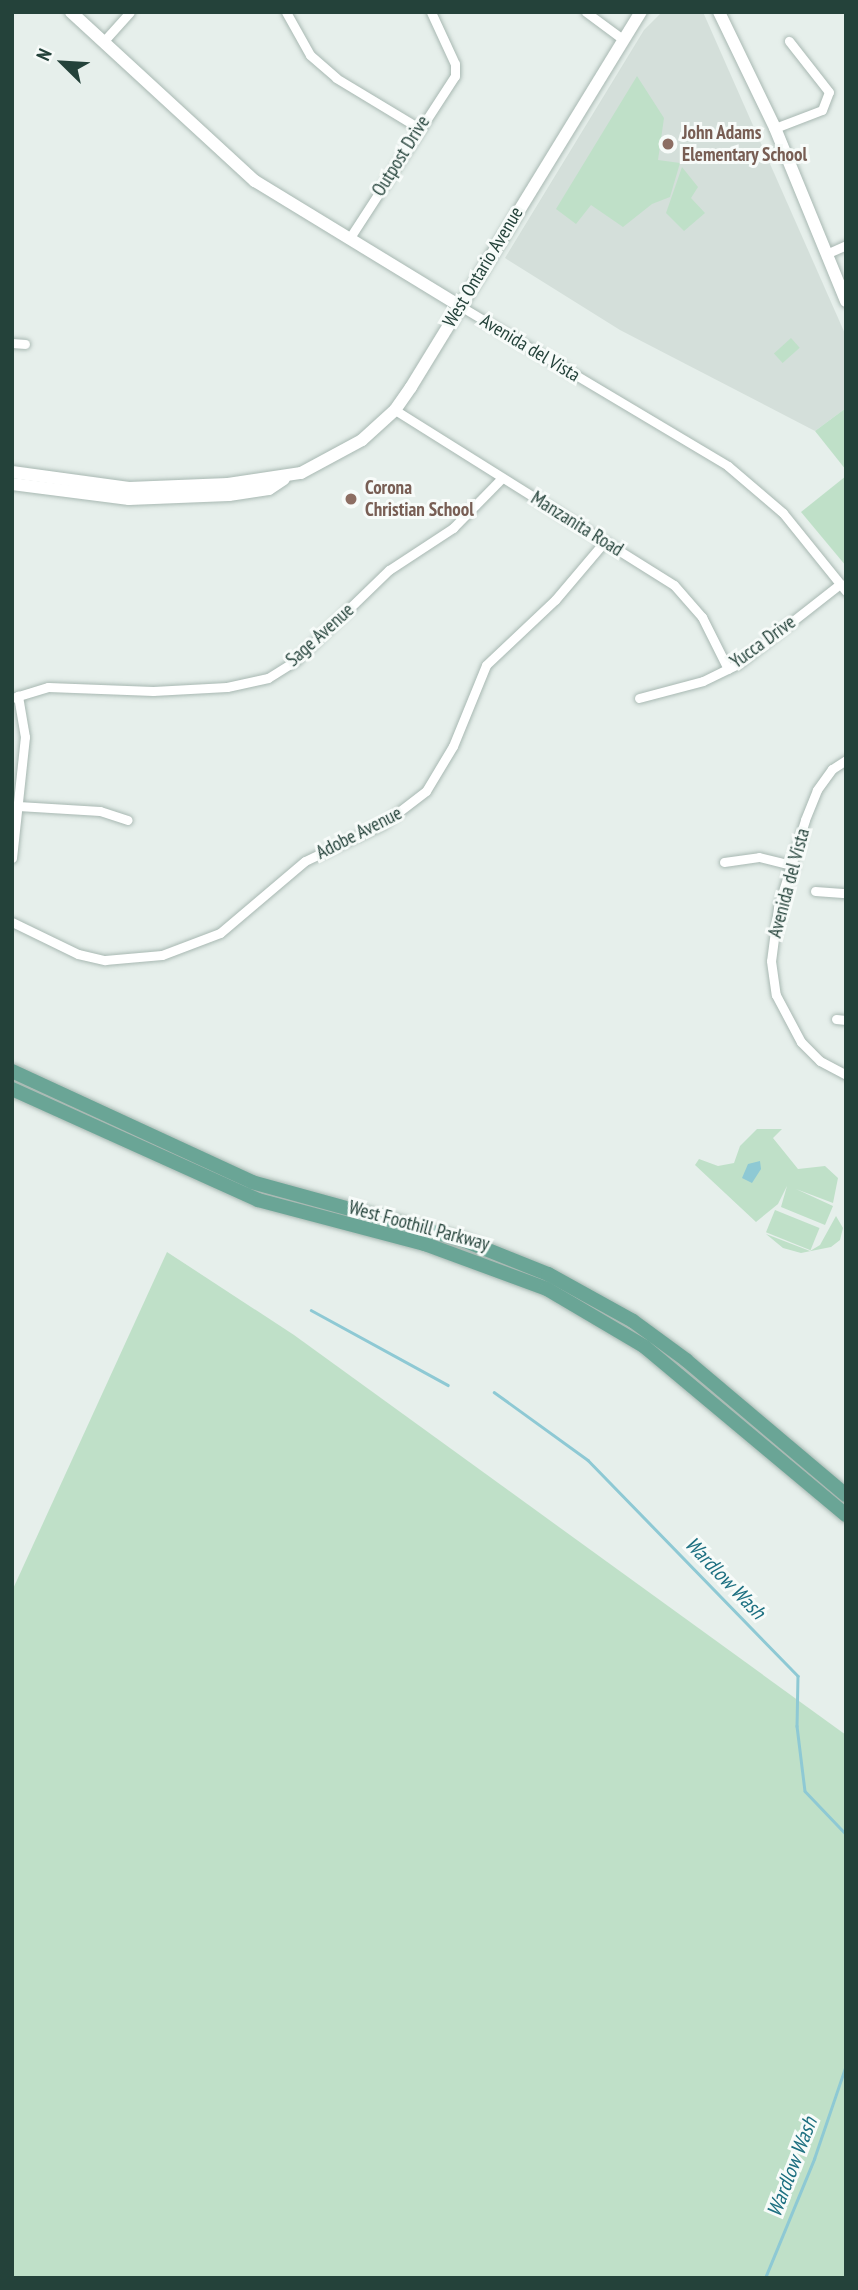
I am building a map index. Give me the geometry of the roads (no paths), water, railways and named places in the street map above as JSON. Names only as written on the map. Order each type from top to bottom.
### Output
[{"type":"main road","name":"Avenida del Vista","points":[[71,12],[255,181],[460,306]]},
{"type":"main road","name":"West Ontario Avenue","points":[[12,484],[129,499],[229,495],[269,489],[284,478],[335,458],[395,410],[621,38],[641,12]]},
{"type":"main road","points":[[719,12],[775,128],[846,301]]},
{"type":"main road","name":"West Ontario Avenue","points":[[12,472],[129,488],[284,478]]},
{"type":"main road","name":"West Foothill Parkway","points":[[12,1071],[84,1102],[157,1141],[252,1182],[463,1240],[597,1299],[686,1360],[846,1496]]},
{"type":"main road","name":"West Foothill Parkway","points":[[12,1088],[61,1108],[180,1168],[258,1200],[436,1247],[547,1289],[645,1347],[846,1515]]},
{"type":"street","points":[[103,42],[130,12]]},
{"type":"street","points":[[286,12],[310,55],[337,78],[419,128]]},
{"type":"street","name":"Outpost Drive","points":[[349,239],[455,76],[455,64],[431,12]]},
{"type":"street","points":[[586,12],[621,38]]},
{"type":"street","points":[[775,128],[822,110],[829,92],[789,41]]},
{"type":"street","points":[[826,254],[846,245]]},
{"type":"street","points":[[833,272],[846,267]]},
{"type":"street","name":"Avenida del Vista","points":[[460,306],[728,466],[783,513],[843,588]]},
{"type":"street","points":[[12,342],[25,344]]},
{"type":"street","name":"Manzanita Road","points":[[395,410],[674,585],[702,617],[728,669]]},
{"type":"street","name":"Sage Avenue","points":[[15,697],[48,687],[152,691],[227,687],[268,678],[295,661],[389,570],[453,528],[502,478]]},
{"type":"street","name":"Adobe Avenue","points":[[12,922],[78,954],[105,960],[162,955],[220,933],[305,861],[383,824],[426,791],[453,746],[486,665],[555,600],[604,541]]},
{"type":"street","name":"Yucca Drive","points":[[639,698],[703,681],[728,669],[843,588]]},
{"type":"street","points":[[12,858],[24,737],[15,697]]},
{"type":"street","name":"Avenida del Vista","points":[[846,760],[832,769],[817,790],[778,908],[772,943],[776,995],[801,1042],[820,1061],[846,1074]]},
{"type":"street","points":[[18,806],[100,811],[128,820]]},
{"type":"street","points":[[724,862],[759,857],[794,866]]},
{"type":"street","points":[[816,891],[846,894]]},
{"type":"water","points":[[760,1161],[761,1169],[752,1183],[742,1178],[748,1164]]},
{"type":"waterway","name":"Wardlow Wash","points":[[311,1310],[448,1385]]},
{"type":"waterway","name":"Wardlow Wash","points":[[494,1392],[588,1460],[798,1676],[797,1726],[805,1791],[846,1834]]},
{"type":"waterway","name":"Wardlow Wash","points":[[765,2278],[814,2159],[846,2065]]},
{"type":"place","name":"John Adams Elementary School","points":[[668,144]]},
{"type":"place","name":"Corona Christian School","points":[[351,499]]}]
